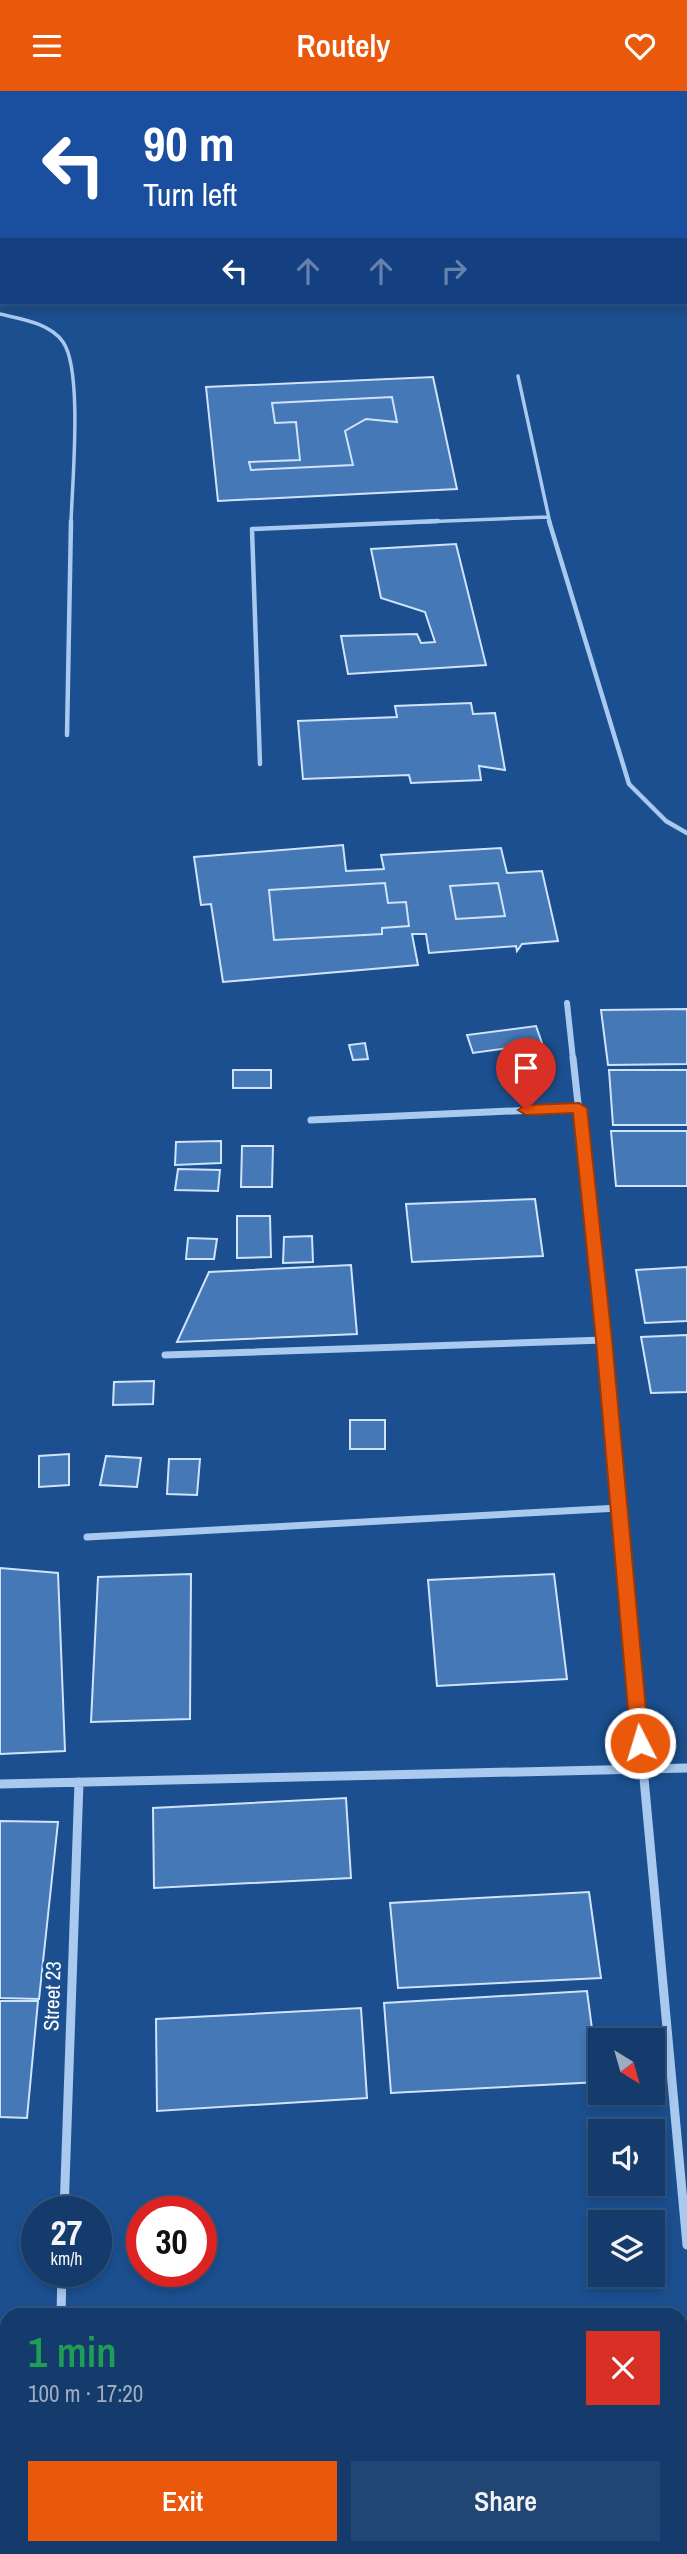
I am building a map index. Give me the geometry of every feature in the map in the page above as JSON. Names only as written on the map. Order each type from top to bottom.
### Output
[{"type":"street","points":[[568,1003],[604,1340],[687,2245]]},
{"type":"street","points":[[311,1120],[579,1108]]},
{"type":"street","points":[[165,1355],[604,1340]]},
{"type":"street","points":[[87,1537],[619,1508]]},
{"type":"street","points":[[0,1784],[687,1768]]},
{"type":"street","name":"Street 23","points":[[65,2196],[79,1782]]},
{"type":"street","points":[[61,2308],[62,2287]]},
{"type":"lane","points":[[0,314],[37,323],[56,335],[68,349],[74,396],[67,735]]},
{"type":"lane","points":[[518,376],[548,517],[629,784],[666,821],[687,833]]},
{"type":"lane","points":[[260,764],[252,529],[548,517]]},
{"type":"building","points":[[433,377],[457,489],[218,501],[206,387]],"holes":[[[392,397],[397,422],[366,419],[345,431],[353,465],[251,470],[249,462],[300,460],[296,422],[275,423],[272,403]]]},
{"type":"building","points":[[392,397],[397,422],[366,419],[345,431],[353,465],[251,470],[249,462],[300,460],[296,422],[275,423],[272,403]]},
{"type":"building","points":[[456,544],[486,665],[348,674],[341,636],[417,634],[421,643],[435,642],[425,612],[381,598],[371,549]]},
{"type":"building","points":[[471,703],[473,714],[495,713],[505,770],[479,766],[481,780],[411,783],[409,775],[303,779],[298,721],[397,717],[395,706]]},
{"type":"building","points":[[343,845],[346,871],[384,869],[381,855],[501,848],[507,873],[542,871],[558,941],[522,944],[517,951],[516,946],[429,953],[426,934],[412,934],[418,965],[223,982],[211,904],[201,905],[194,857]],"holes":[[[385,883],[388,903],[406,902],[409,926],[382,928],[382,934],[274,940],[269,890]],[[498,883],[505,916],[456,919],[450,886]]]},
{"type":"building","points":[[385,883],[388,903],[406,902],[409,926],[382,928],[382,934],[274,940],[269,890]]},
{"type":"building","points":[[498,883],[505,916],[456,919],[450,886]]},
{"type":"building","points":[[687,1009],[687,1064],[608,1065],[601,1010]]},
{"type":"building","points":[[536,1026],[542,1043],[473,1053],[467,1035]]},
{"type":"building","points":[[365,1043],[368,1059],[353,1060],[349,1045]]},
{"type":"building","points":[[499,1059],[520,1059],[522,1081],[500,1080]]},
{"type":"building","points":[[233,1070],[271,1070],[271,1088],[233,1088]]},
{"type":"building","points":[[609,1070],[687,1070],[687,1125],[613,1125]]},
{"type":"building","points":[[611,1131],[687,1131],[687,1186],[616,1186]]},
{"type":"building","points":[[221,1141],[221,1163],[175,1165],[176,1142]]},
{"type":"building","points":[[242,1146],[273,1146],[272,1187],[241,1187]]},
{"type":"building","points":[[178,1169],[220,1170],[218,1191],[175,1190]]},
{"type":"building","points":[[535,1199],[543,1256],[412,1262],[406,1204]]},
{"type":"building","points":[[237,1216],[270,1216],[271,1257],[237,1258]]},
{"type":"building","points":[[312,1236],[313,1262],[283,1263],[284,1237]]},
{"type":"building","points":[[188,1238],[217,1239],[214,1259],[186,1259]]},
{"type":"building","points":[[351,1265],[357,1334],[177,1342],[209,1272]]},
{"type":"building","points":[[687,1267],[687,1321],[645,1323],[636,1270]]},
{"type":"building","points":[[687,1335],[687,1392],[651,1393],[641,1337]]},
{"type":"building","points":[[154,1381],[153,1404],[113,1405],[114,1382]]},
{"type":"building","points":[[350,1420],[385,1420],[385,1449],[350,1449]]},
{"type":"building","points":[[69,1454],[69,1485],[39,1487],[39,1456]]},
{"type":"building","points":[[106,1456],[141,1458],[137,1487],[100,1485]]},
{"type":"building","points":[[169,1459],[200,1459],[197,1495],[167,1494]]},
{"type":"building","points":[[0,1568],[58,1573],[65,1751],[0,1754]]},
{"type":"building","points":[[191,1574],[190,1719],[91,1722],[98,1577]]},
{"type":"building","points":[[554,1574],[567,1679],[437,1686],[428,1580]]},
{"type":"building","points":[[346,1798],[351,1878],[154,1888],[153,1808]]},
{"type":"building","points":[[0,1821],[58,1822],[39,1999],[0,1998]]},
{"type":"building","points":[[589,1892],[601,1978],[398,1988],[390,1903]]},
{"type":"building","points":[[587,1991],[592,2028],[588,2028],[588,2083],[391,2093],[384,2003]]},
{"type":"building","points":[[0,2001],[38,2001],[27,2118],[0,2117]]},
{"type":"building","points":[[361,2008],[367,2098],[157,2111],[156,2019]]},
{"type":"route","points":[[526,1110],[579,1108],[604,1340],[640,1743]]}]
